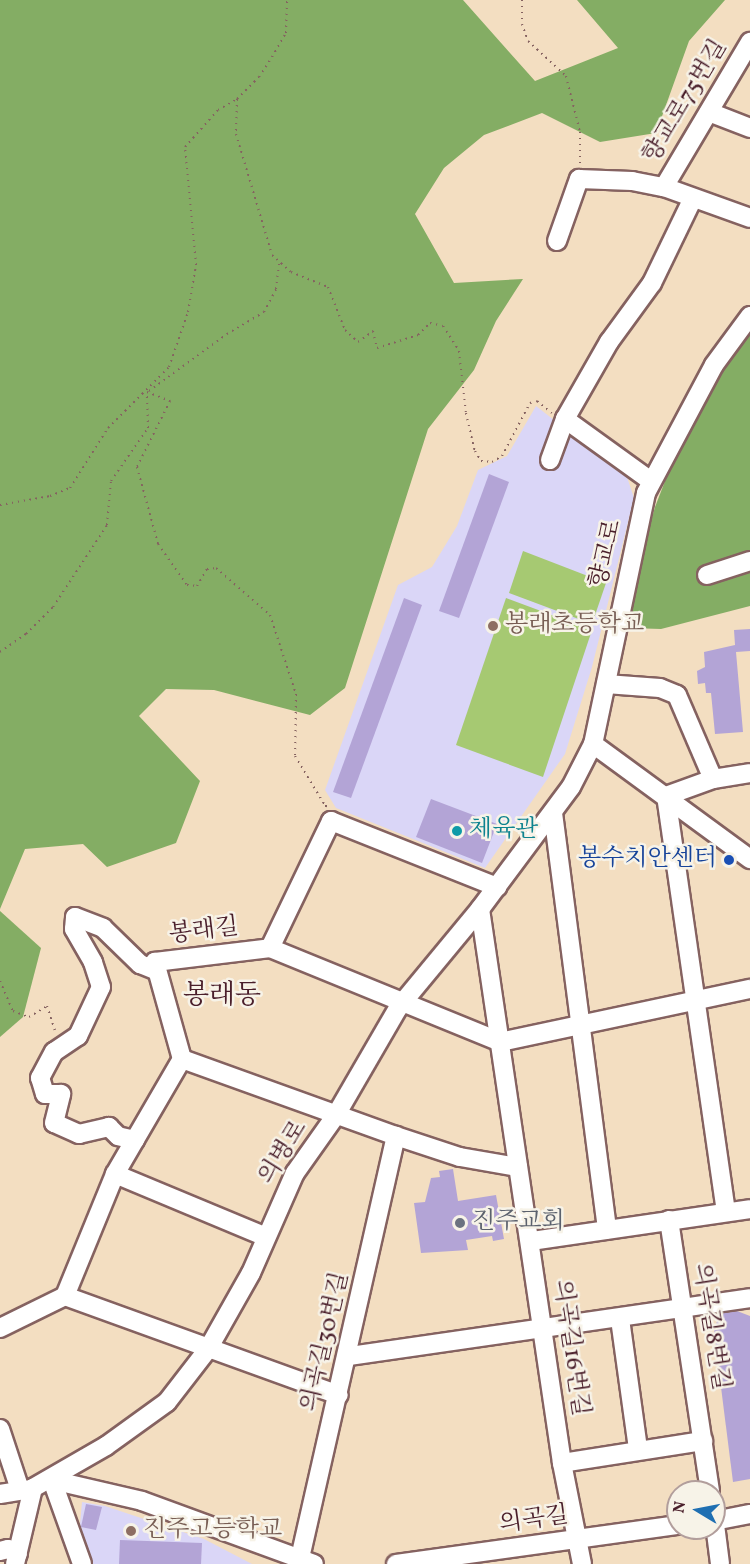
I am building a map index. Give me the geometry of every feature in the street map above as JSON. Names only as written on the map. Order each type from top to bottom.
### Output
[{"type":"street","name":"향교로75번길","points":[[664,187],[750,42]]},
{"type":"street","points":[[709,112],[750,128]]},
{"type":"street","name":"향교로75번길","points":[[579,179],[632,181],[664,187],[750,218]]},
{"type":"street","points":[[557,241],[579,179]]},
{"type":"street","points":[[550,460],[564,420],[609,342],[652,282],[693,198]]},
{"type":"street","name":"향교로","points":[[593,744],[625,580],[651,481],[714,365],[750,316]]},
{"type":"street","points":[[564,420],[651,481]]},
{"type":"street","points":[[707,575],[750,561]]},
{"type":"street","points":[[606,684],[660,688],[677,695],[713,779]]},
{"type":"street","points":[[593,744],[750,860]]},
{"type":"street","name":"의병로","points":[[27,1489],[52,1480],[167,1402],[208,1349],[251,1273],[264,1236],[295,1173],[336,1115],[405,1001],[480,909],[553,813],[571,788],[593,744]]},
{"type":"street","points":[[666,796],[713,779],[750,773]]},
{"type":"street","points":[[666,796],[693,1001],[726,1212]]},
{"type":"street","points":[[553,813],[607,1230]]},
{"type":"street","name":"봉래길","points":[[182,1059],[155,962],[270,948],[331,821],[497,887]]},
{"type":"street","name":"의곡길16번길","points":[[480,909],[531,1241],[562,1463],[579,1539],[582,1564]]},
{"type":"street","points":[[135,1140],[118,1136],[109,1127],[79,1134],[54,1123],[61,1094],[45,1094],[40,1078],[60,1047],[78,1036],[101,987],[93,962],[74,929],[75,917],[103,928],[140,964],[158,971]]},
{"type":"street","points":[[270,948],[405,1001],[500,1042],[750,989]]},
{"type":"street","points":[[0,1328],[65,1296],[116,1174],[182,1059],[396,1137],[460,1156],[518,1167]]},
{"type":"street","name":"의곡길30번길","points":[[307,1561],[339,1395],[396,1137]]},
{"type":"street","points":[[116,1174],[264,1236]]},
{"type":"street","points":[[531,1241],[750,1209]]},
{"type":"street","name":"의곡길8번길","points":[[669,1220],[708,1480]]},
{"type":"street","points":[[65,1296],[339,1395]]},
{"type":"street","points":[[349,1356],[543,1327],[620,1319],[750,1298]]},
{"type":"street","points":[[620,1319],[638,1449]]},
{"type":"street","points":[[0,1429],[27,1489],[11,1556]]},
{"type":"street","points":[[562,1463],[638,1449],[703,1441]]},
{"type":"street","points":[[52,1480],[142,1501],[307,1561]]},
{"type":"street","points":[[52,1480],[82,1564]]},
{"type":"street","points":[[0,1494],[27,1489]]},
{"type":"street","points":[[726,1517],[750,1514]]},
{"type":"street","name":"의곡길","points":[[396,1564],[666,1527]]},
{"type":"street","points":[[717,1540],[720,1564]]},
{"type":"path","points":[[0,652],[26,634],[53,607],[107,525],[111,481],[148,428],[147,392],[175,355],[193,291],[196,251],[185,147],[218,110],[237,99],[259,77],[286,33],[287,0]]},
{"type":"path","points":[[522,0],[522,24],[528,41],[566,75],[575,103],[580,132],[579,179]]},
{"type":"path","points":[[237,99],[236,134],[268,245],[279,263],[328,287],[345,330],[358,342],[373,331],[377,348],[418,335],[430,323],[443,326],[459,351],[466,413],[475,452],[482,461],[502,456],[533,401],[564,420]]},
{"type":"path","points":[[0,506],[50,496],[70,488],[108,428],[147,392],[264,312],[276,289],[279,263]]},
{"type":"path","points":[[147,392],[170,401],[137,468],[158,544],[188,585],[196,587],[207,569],[216,568],[270,615],[296,694],[295,756],[326,807],[326,802]]},
{"type":"path","points":[[0,981],[13,1011],[29,1017],[47,1006],[60,1047]]},
{"type":"shaded area","name":"봉래초등학교","points":[[536,406],[627,477],[634,498],[592,667],[565,754],[485,868],[336,808],[325,790],[398,585],[432,567],[457,526],[478,470],[507,456]]},
{"type":"shaded area","name":"진주고등학교","points":[[82,1502],[105,1506],[204,1539],[252,1564],[85,1564],[80,1524]]},
{"type":"green space","points":[[0,0],[463,0],[535,81],[618,48],[577,0],[725,0],[689,41],[656,133],[600,142],[542,113],[484,135],[444,168],[415,214],[454,283],[523,279],[496,321],[474,370],[428,429],[345,688],[310,715],[214,690],[166,689],[139,716],[200,781],[176,843],[107,867],[83,844],[25,849],[0,909]]},
{"type":"green space","points":[[750,324],[750,606],[661,629],[629,628],[630,594],[655,507],[674,458],[716,378]]},
{"type":"green space","points":[[523,551],[606,583],[592,624],[509,593]]},
{"type":"green space","points":[[506,598],[592,630],[543,777],[456,745]]},
{"type":"green space","points":[[0,911],[41,948],[23,1017],[0,1037]]},
{"type":"building","points":[[489,474],[509,482],[459,618],[439,611]]},
{"type":"building","points":[[404,598],[422,605],[351,798],[333,792]]},
{"type":"building","points":[[750,629],[750,651],[736,652],[743,732],[715,734],[711,693],[706,693],[705,683],[698,684],[697,671],[705,667],[704,652],[735,645],[734,630]]},
{"type":"building","name":"체육관","points":[[431,799],[497,824],[482,863],[416,837]]},
{"type":"building","points":[[453,1169],[458,1201],[496,1195],[504,1239],[493,1241],[492,1236],[466,1240],[468,1250],[421,1253],[414,1203],[425,1202],[431,1178],[440,1177],[439,1171]]},
{"type":"building","points":[[737,1311],[750,1316],[750,1479],[733,1482],[714,1332],[719,1314]]},
{"type":"building","points":[[86,1504],[102,1507],[96,1530],[81,1527]]},
{"type":"building","points":[[120,1540],[202,1543],[201,1564],[119,1564]]},
{"type":"place","name":"봉래초등학교","points":[[493,626]]},
{"type":"place","name":"체육관","points":[[457,831]]},
{"type":"place","name":"봉수치안센터","points":[[729,860]]},
{"type":"place","name":"진주교회","points":[[460,1223]]},
{"type":"place","name":"진주고등학교","points":[[131,1531]]},
{"type":"district","name":"봉래동","points":[[222,997]]}]
